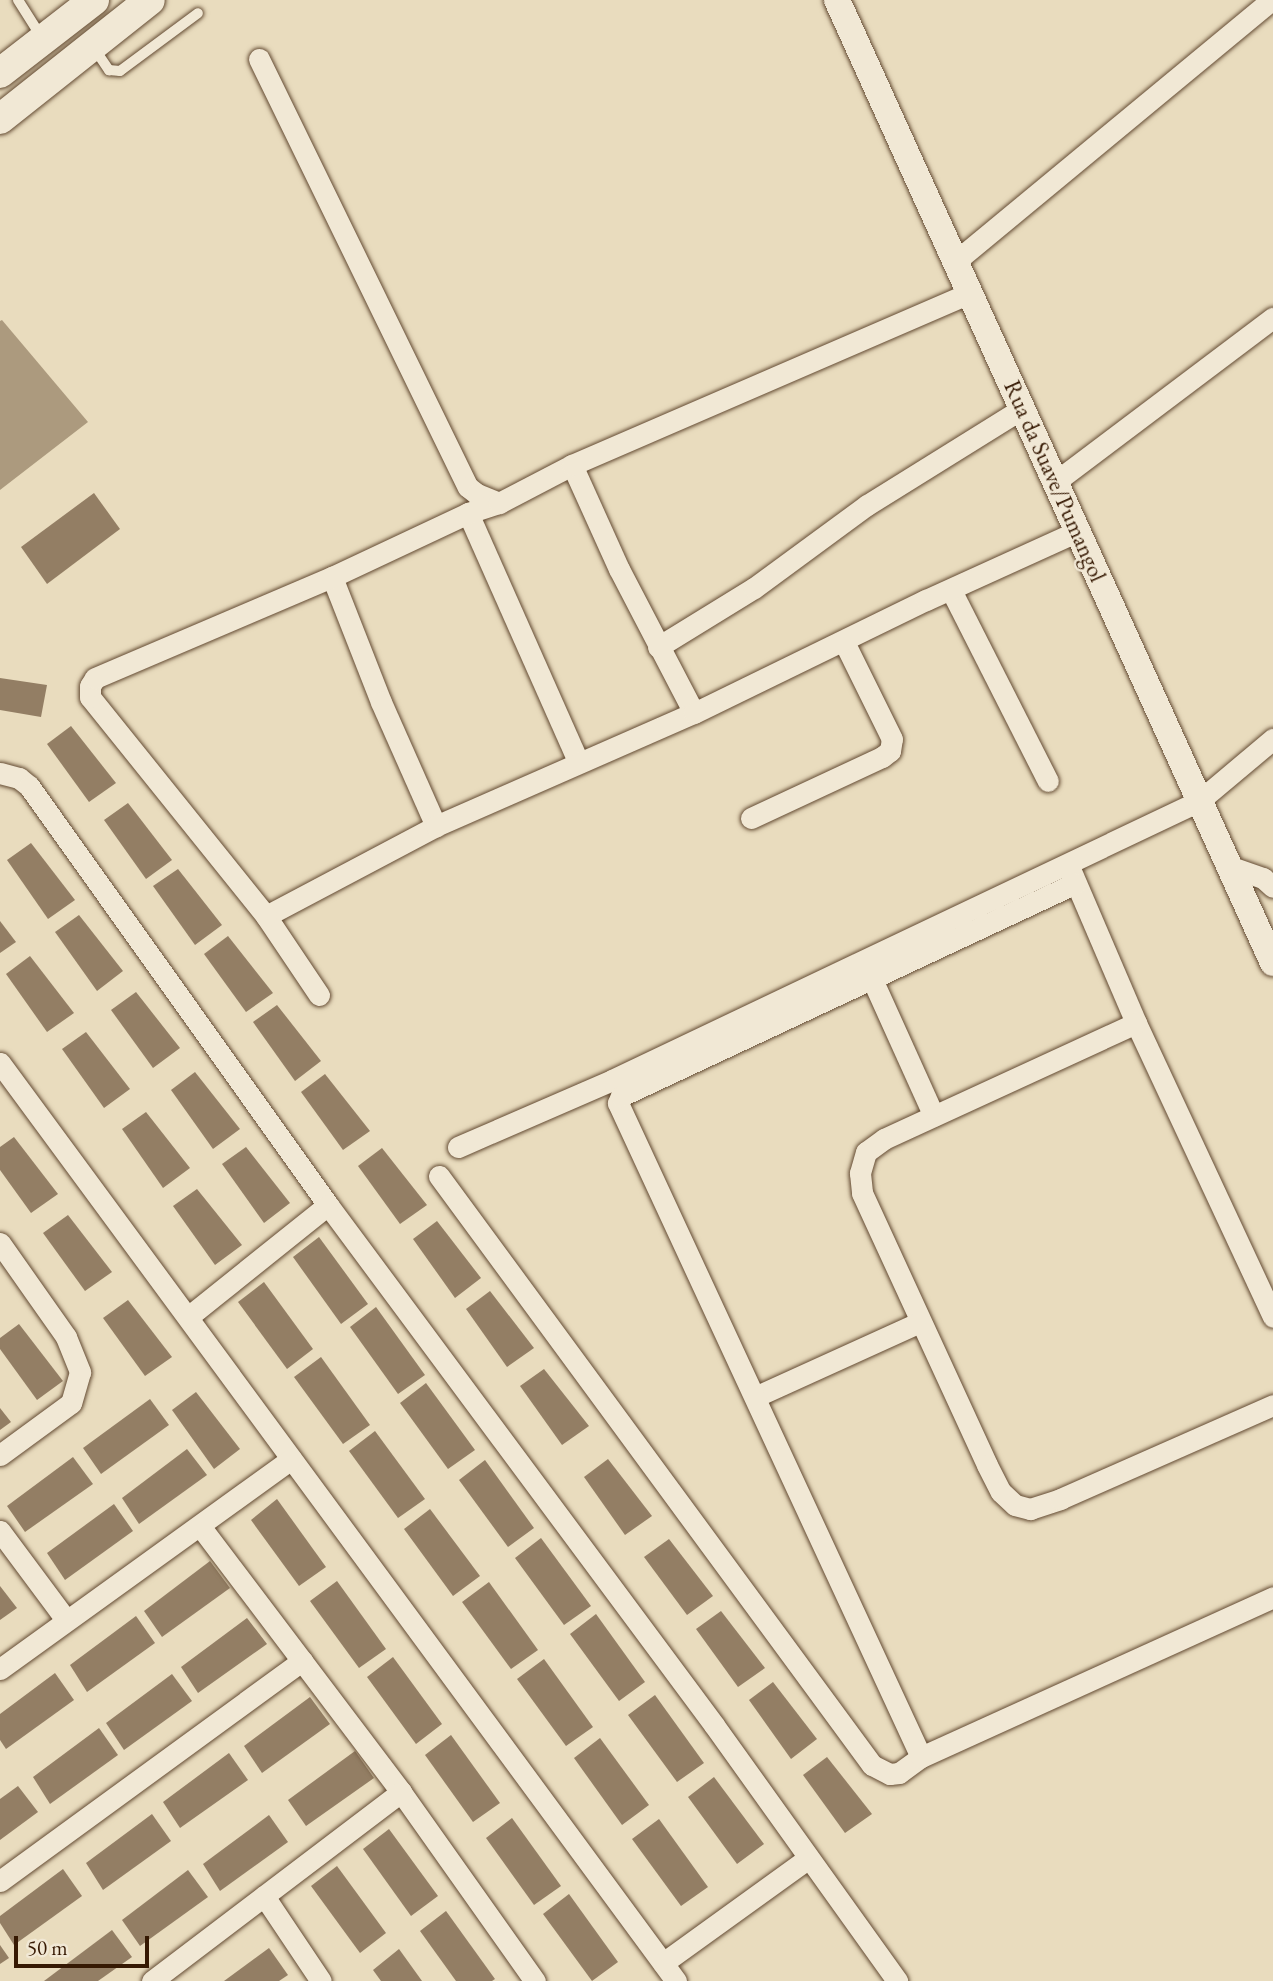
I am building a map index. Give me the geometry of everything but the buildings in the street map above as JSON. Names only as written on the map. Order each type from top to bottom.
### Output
[{"type":"main road","points":[[0,72],[94,0]]},
{"type":"main road","points":[[0,119],[150,0]]},
{"type":"street","name":"Rua da Suave/Pumangol","points":[[837,0],[1273,962]]},
{"type":"street","points":[[956,261],[1272,0]]},
{"type":"street","points":[[259,59],[468,487],[499,503]]},
{"type":"street","points":[[319,995],[265,916],[90,696],[90,686],[96,678],[332,577],[468,513],[499,503],[572,464],[971,292]]},
{"type":"street","points":[[1055,482],[1273,317]]},
{"type":"street","points":[[658,647],[754,588],[867,505],[1021,409]]},
{"type":"street","points":[[572,464],[658,647],[694,713]]},
{"type":"street","points":[[468,513],[578,761]]},
{"type":"street","points":[[265,916],[436,826],[578,761],[694,713],[1078,531]]},
{"type":"street","points":[[332,577],[436,826]]},
{"type":"street","points":[[951,590],[1048,781]]},
{"type":"street","points":[[751,818],[890,751],[892,739],[844,642]]},
{"type":"street","points":[[921,1757],[757,1396],[618,1103],[621,1096],[872,979],[1072,873],[1199,801],[1273,739]]},
{"type":"street","points":[[0,773],[19,778],[29,786],[328,1205],[714,1725],[807,1859],[897,1981]]},
{"type":"street","points":[[1231,867],[1263,878],[1273,887]]},
{"type":"street","points":[[1072,873],[1136,1023],[1273,1317]]},
{"type":"street","points":[[458,1146],[612,1080],[1072,873]]},
{"type":"street","points":[[872,979],[934,1116]]},
{"type":"street","points":[[1136,1023],[884,1139],[866,1153],[860,1173],[862,1193],[1001,1492],[1015,1506],[1030,1509],[1273,1405]]},
{"type":"street","points":[[0,1063],[676,1981]]},
{"type":"street","points":[[439,1176],[872,1765],[890,1774],[900,1773],[921,1757],[1273,1597]]},
{"type":"street","points":[[188,1317],[328,1205]]},
{"type":"street","points":[[0,1243],[66,1337],[80,1372],[71,1403],[0,1455]]},
{"type":"street","points":[[757,1396],[920,1322]]},
{"type":"street","points":[[0,1669],[290,1459]]},
{"type":"street","points":[[200,1526],[401,1793],[535,1981]]},
{"type":"street","points":[[0,1531],[66,1620]]},
{"type":"street","points":[[0,1881],[302,1661]]},
{"type":"street","points":[[152,1981],[401,1793]]},
{"type":"street","points":[[663,1963],[807,1859]]},
{"type":"street","points":[[264,1896],[321,1981]]},
{"type":"lane","points":[[18,0],[43,41]]},
{"type":"lane","points":[[93,45],[109,70],[120,71],[198,13]]},
{"type":"shaded area","points":[[2,320],[88,422],[0,490],[0,321]]}]
